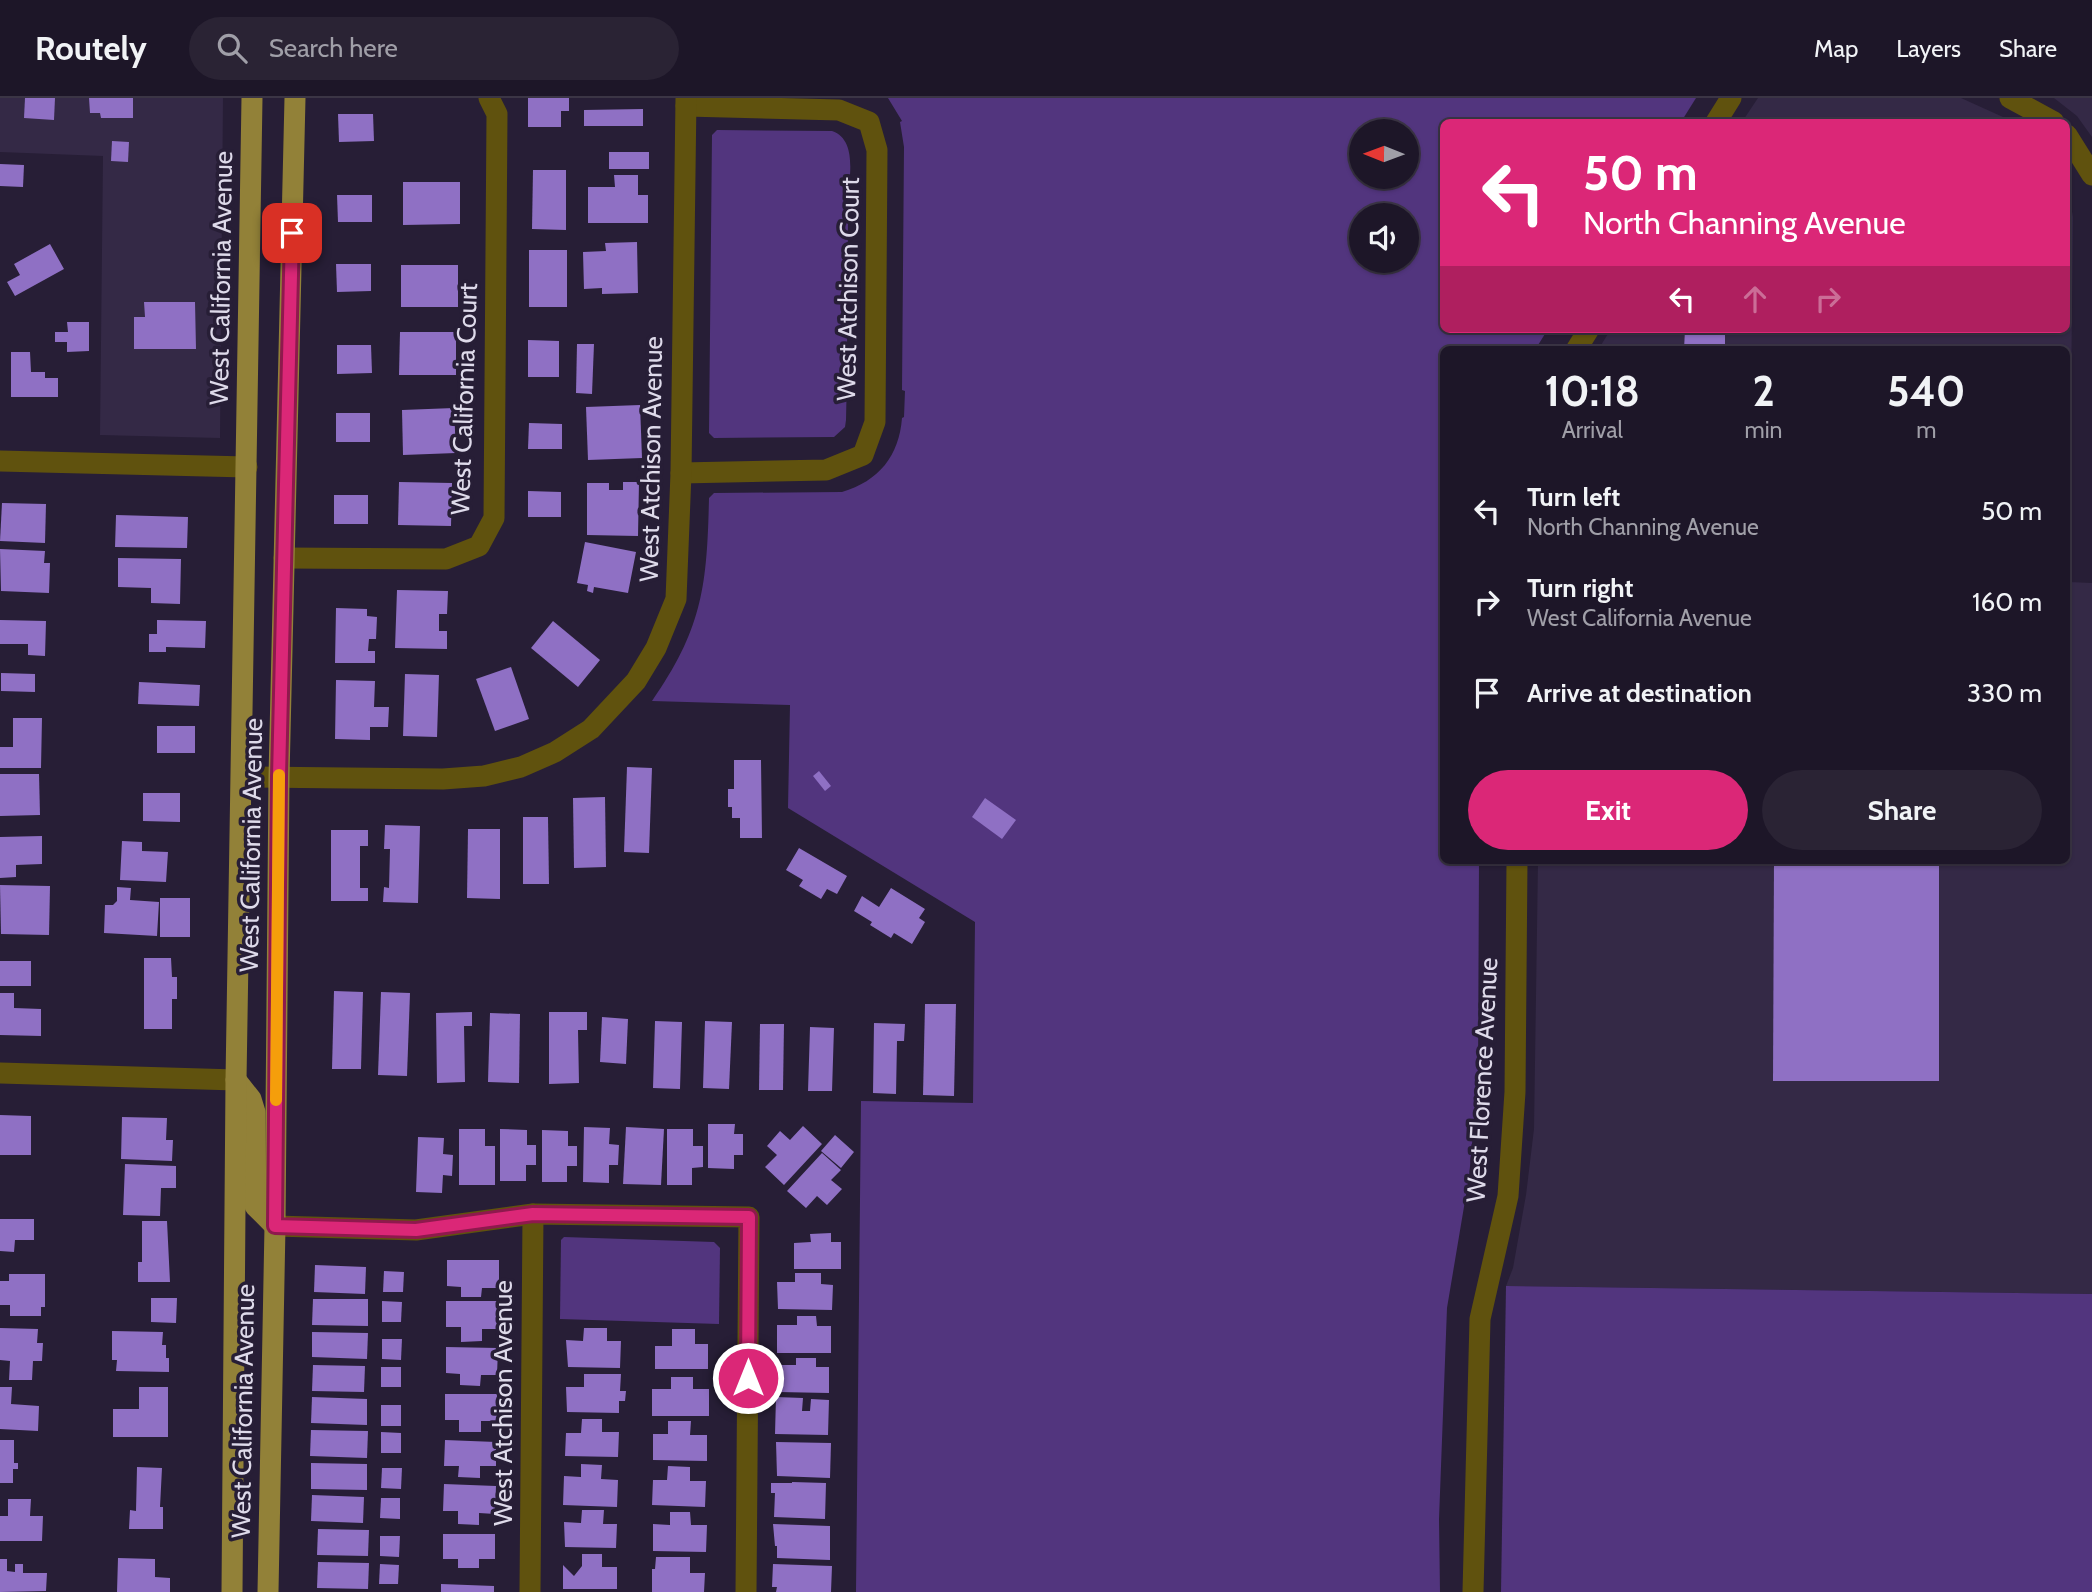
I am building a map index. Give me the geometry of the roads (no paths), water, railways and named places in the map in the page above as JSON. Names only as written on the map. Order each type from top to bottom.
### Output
[{"type":"main road","name":"West California Avenue","points":[[232,1592],[236,1080],[252,98]]},
{"type":"main road","name":"West California Avenue","points":[[268,1592],[279,777],[295,98]]},
{"type":"main road","points":[[236,1080],[251,1099],[255,1112],[255,1206],[275,1226]]},
{"type":"street","name":"West California Court","points":[[285,558],[446,559],[479,546],[494,518],[497,114],[489,98]]},
{"type":"street","points":[[1718,119],[1731,98]]},
{"type":"street","points":[[2010,98],[2043,119]]},
{"type":"street","name":"West Atchison Avenue","points":[[242,777],[443,779],[484,776],[521,767],[555,752],[591,729],[636,681],[656,648],[676,599],[681,472],[686,102]]},
{"type":"street","name":"West Atchison Court","points":[[681,472],[826,470],[863,455],[875,422],[877,150],[869,122],[839,110],[686,102]]},
{"type":"street","points":[[2070,143],[2092,176]]},
{"type":"street","points":[[0,461],[247,467]]},
{"type":"street","name":"West Florence Avenue","points":[[1472,1592],[1480,1319],[1508,1196],[1514,1105],[1517,864]]},
{"type":"street","points":[[0,1073],[236,1080]]},
{"type":"street","points":[[275,1226],[416,1230],[533,1214],[749,1217],[746,1592]]},
{"type":"street","name":"West Atchison Avenue","points":[[530,1592],[533,1214]]}]
